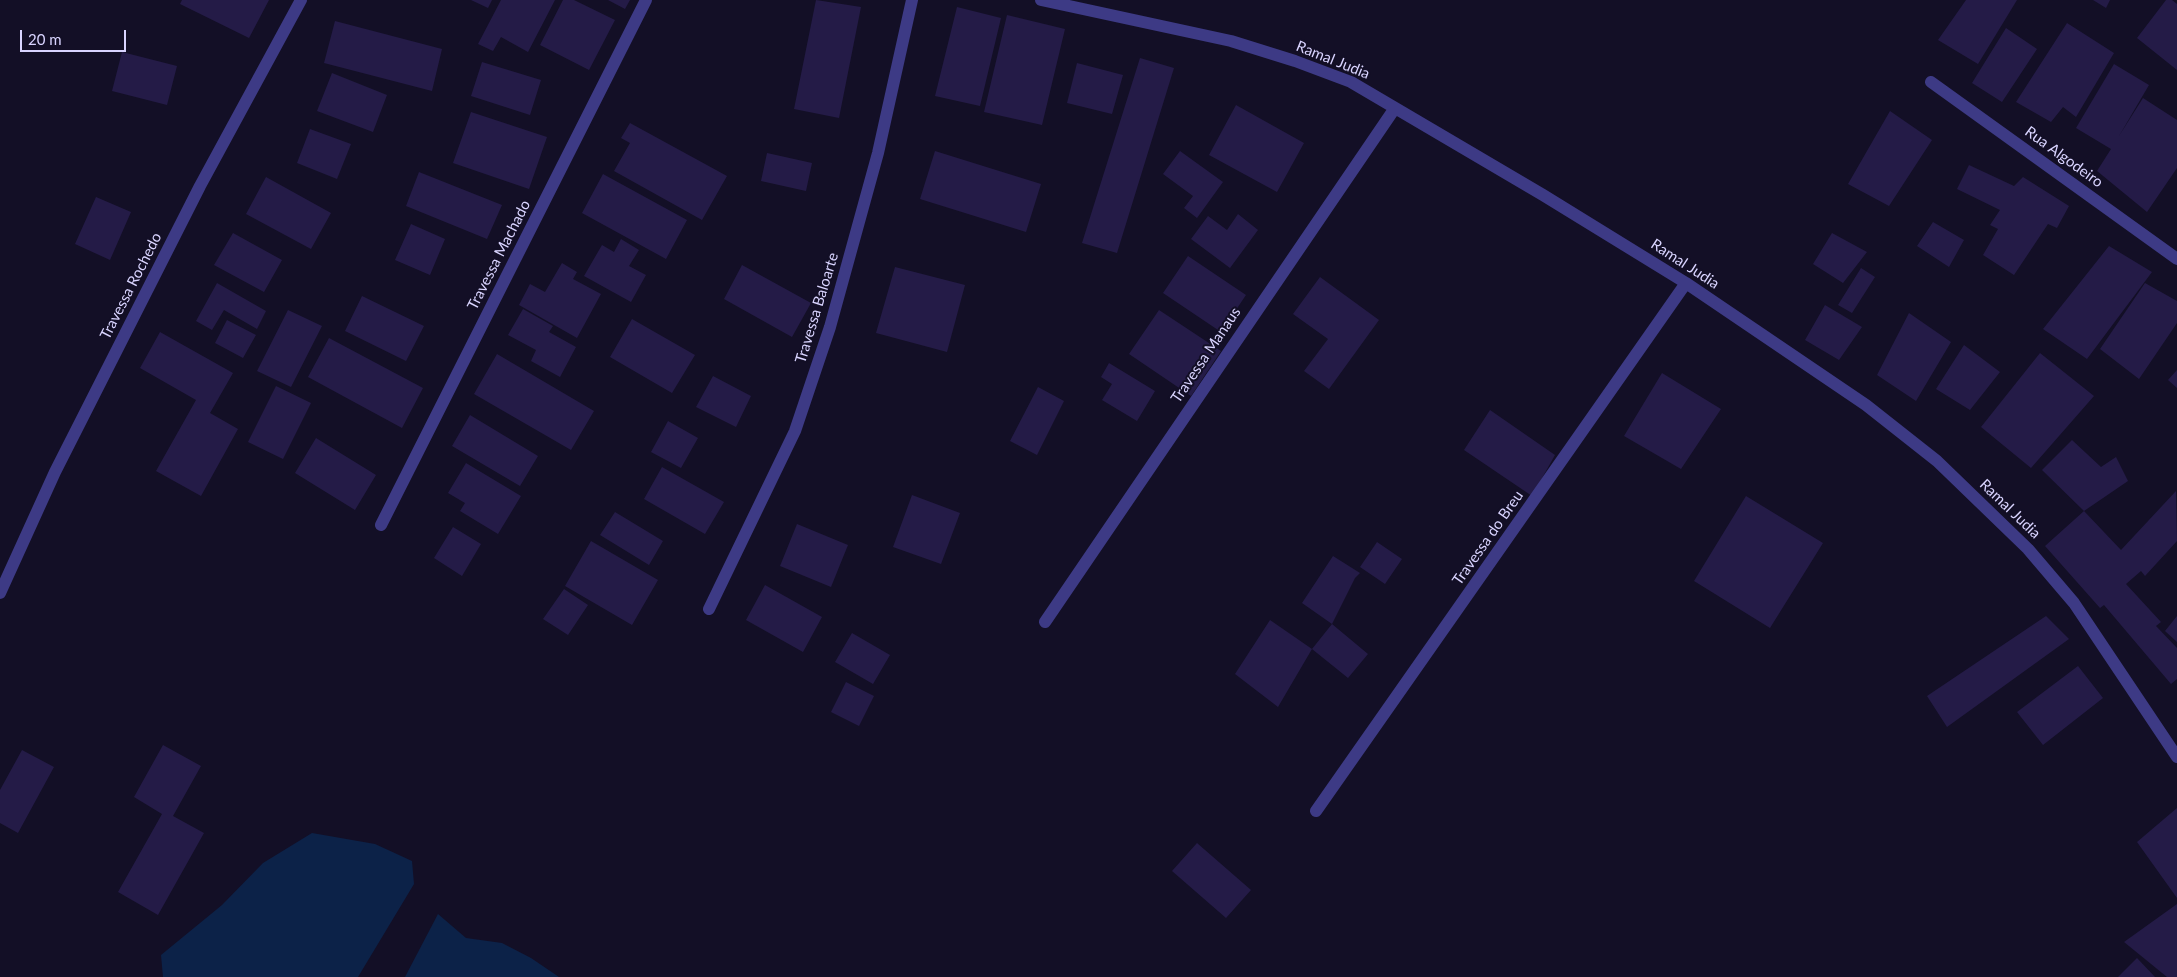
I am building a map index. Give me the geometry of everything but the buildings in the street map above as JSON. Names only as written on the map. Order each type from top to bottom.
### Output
[{"type":"street","name":"Travessa Rochedo","points":[[0,592],[55,472],[200,186],[301,0]]},
{"type":"street","name":"Travessa Machado","points":[[381,525],[646,0]]},
{"type":"street","name":"Travessa Baloarte","points":[[709,609],[795,431],[830,327],[878,153],[912,0]]},
{"type":"street","name":"Ramal Judia","points":[[1041,0],[1249,47],[1295,61],[1351,82],[1543,195],[1686,283],[1866,405],[1938,461],[2028,549],[2074,603],[2177,757]]},
{"type":"street","name":"Rua Algodeiro","points":[[1931,82],[2177,259]]},
{"type":"street","name":"Travessa Manaus","points":[[1044,622],[1395,108]]},
{"type":"street","name":"Travessa do Breu","points":[[1316,812],[1686,283]]},
{"type":"water","points":[[312,833],[375,844],[412,861],[414,884],[358,977],[163,977],[161,955],[222,905],[263,863]]},
{"type":"water","points":[[438,914],[466,938],[502,943],[531,958],[559,977],[405,977]]}]
